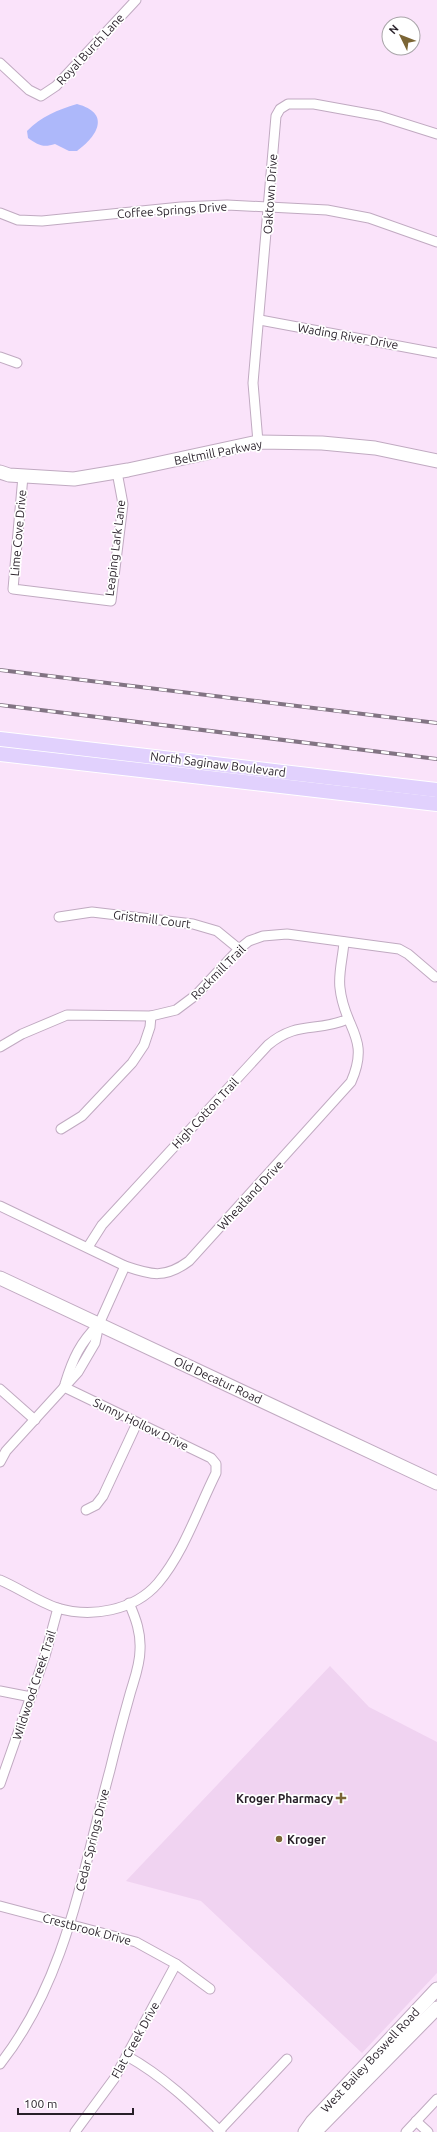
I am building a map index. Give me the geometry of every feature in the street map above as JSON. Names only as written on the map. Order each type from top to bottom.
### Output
[{"type":"main road","name":"North Saginaw Boulevard","points":[[0,739],[437,790]]},
{"type":"main road","name":"North Saginaw Boulevard","points":[[0,754],[437,804]]},
{"type":"street","name":"Royal Burch Lane","points":[[0,63],[29,90],[41,96],[56,86],[136,0]]},
{"type":"street","name":"Oaktown Drive","points":[[258,442],[254,383],[276,116],[280,109],[288,104],[314,104],[380,116],[437,134]]},
{"type":"street","name":"Coffee Springs Drive","points":[[0,213],[18,220],[42,222],[181,207],[227,205],[327,210],[369,218],[437,242]]},
{"type":"street","name":"Wading River Drive","points":[[260,320],[437,353]]},
{"type":"street","points":[[0,357],[17,363]]},
{"type":"street","name":"Beltmill Parkway","points":[[0,472],[9,475],[74,479],[117,472],[258,442],[322,443],[375,448],[437,462]]},
{"type":"street","name":"Leaping Lark Lane","points":[[13,589],[111,601],[123,504],[117,472]]},
{"type":"street","name":"Lime Cove Drive","points":[[13,589],[23,476]]},
{"type":"street","name":"Gristmill Court","points":[[59,917],[92,912],[193,924],[217,931],[239,949]]},
{"type":"street","name":"Rockmill Trail","points":[[0,1046],[22,1034],[67,1015],[151,1016],[176,1010],[187,1004],[239,949],[249,941],[275,933],[399,949],[408,954],[435,977]]},
{"type":"street","name":"Wheatland Drive","points":[[0,1206],[125,1266],[145,1273],[162,1274],[180,1268],[189,1261],[344,1092],[351,1082],[359,1057],[358,1042],[348,1019],[340,987],[344,942]]},
{"type":"street","points":[[61,1129],[82,1116],[132,1063],[144,1045],[149,1032],[151,1016]]},
{"type":"street","name":"High Cotton Trail","points":[[88,1248],[102,1225],[268,1045],[287,1032],[300,1028],[333,1026],[348,1019]]},
{"type":"street","points":[[0,1462],[6,1451],[36,1420],[64,1387],[70,1366],[84,1340],[99,1324],[125,1266]]},
{"type":"street","name":"Old Decatur Road","points":[[0,1278],[437,1483]]},
{"type":"street","name":"Sunny Hollow Drive","points":[[64,1387],[211,1458],[216,1464],[216,1473],[170,1567],[157,1584],[144,1595],[129,1604]]},
{"type":"street","points":[[0,1389],[36,1420]]},
{"type":"street","points":[[86,1510],[96,1505],[103,1496],[137,1423]]},
{"type":"street","points":[[0,1580],[58,1608],[77,1612],[109,1610],[129,1604]]},
{"type":"street","name":"Cedar Springs Drive","points":[[0,2064],[22,2034],[35,2012],[51,1978],[70,1925],[89,1847],[137,1669],[140,1637],[137,1622],[129,1604]]},
{"type":"street","name":"Wildwood Creek Trail","points":[[0,1784],[45,1656],[58,1608]]},
{"type":"street","points":[[0,1690],[31,1697]]},
{"type":"street","name":"Crestbrook Drive","points":[[0,1906],[136,1942],[176,1964],[210,1989]]},
{"type":"street","name":"Flat Creek Drive","points":[[75,2132],[102,2097],[127,2056],[176,1964]]},
{"type":"street","name":"West Bailey Boswell Road","points":[[305,2132],[312,2122],[437,1989]]},
{"type":"street","name":"West Bailey Boswell Road","points":[[315,2132],[437,2008]]},
{"type":"street","points":[[127,2056],[154,2072],[174,2088],[220,2131],[287,2059]]},
{"type":"street","points":[[406,2132],[437,2099]]},
{"type":"street","points":[[416,2121],[428,2132]]},
{"type":"shaded area","points":[[330,1666],[369,1707],[437,1742],[437,1973],[362,2053],[201,1901],[126,1881]]},
{"type":"water","points":[[77,104],[88,108],[94,113],[98,125],[91,139],[77,151],[69,151],[55,144],[47,146],[41,145],[28,138],[27,131],[38,121],[56,111]]},
{"type":"railway","points":[[0,670],[437,723]]},
{"type":"railway","points":[[0,705],[437,759]]},
{"type":"place","name":"Kroger Pharmacy","points":[[341,1798]]},
{"type":"place","name":"Kroger","points":[[279,1839]]}]
